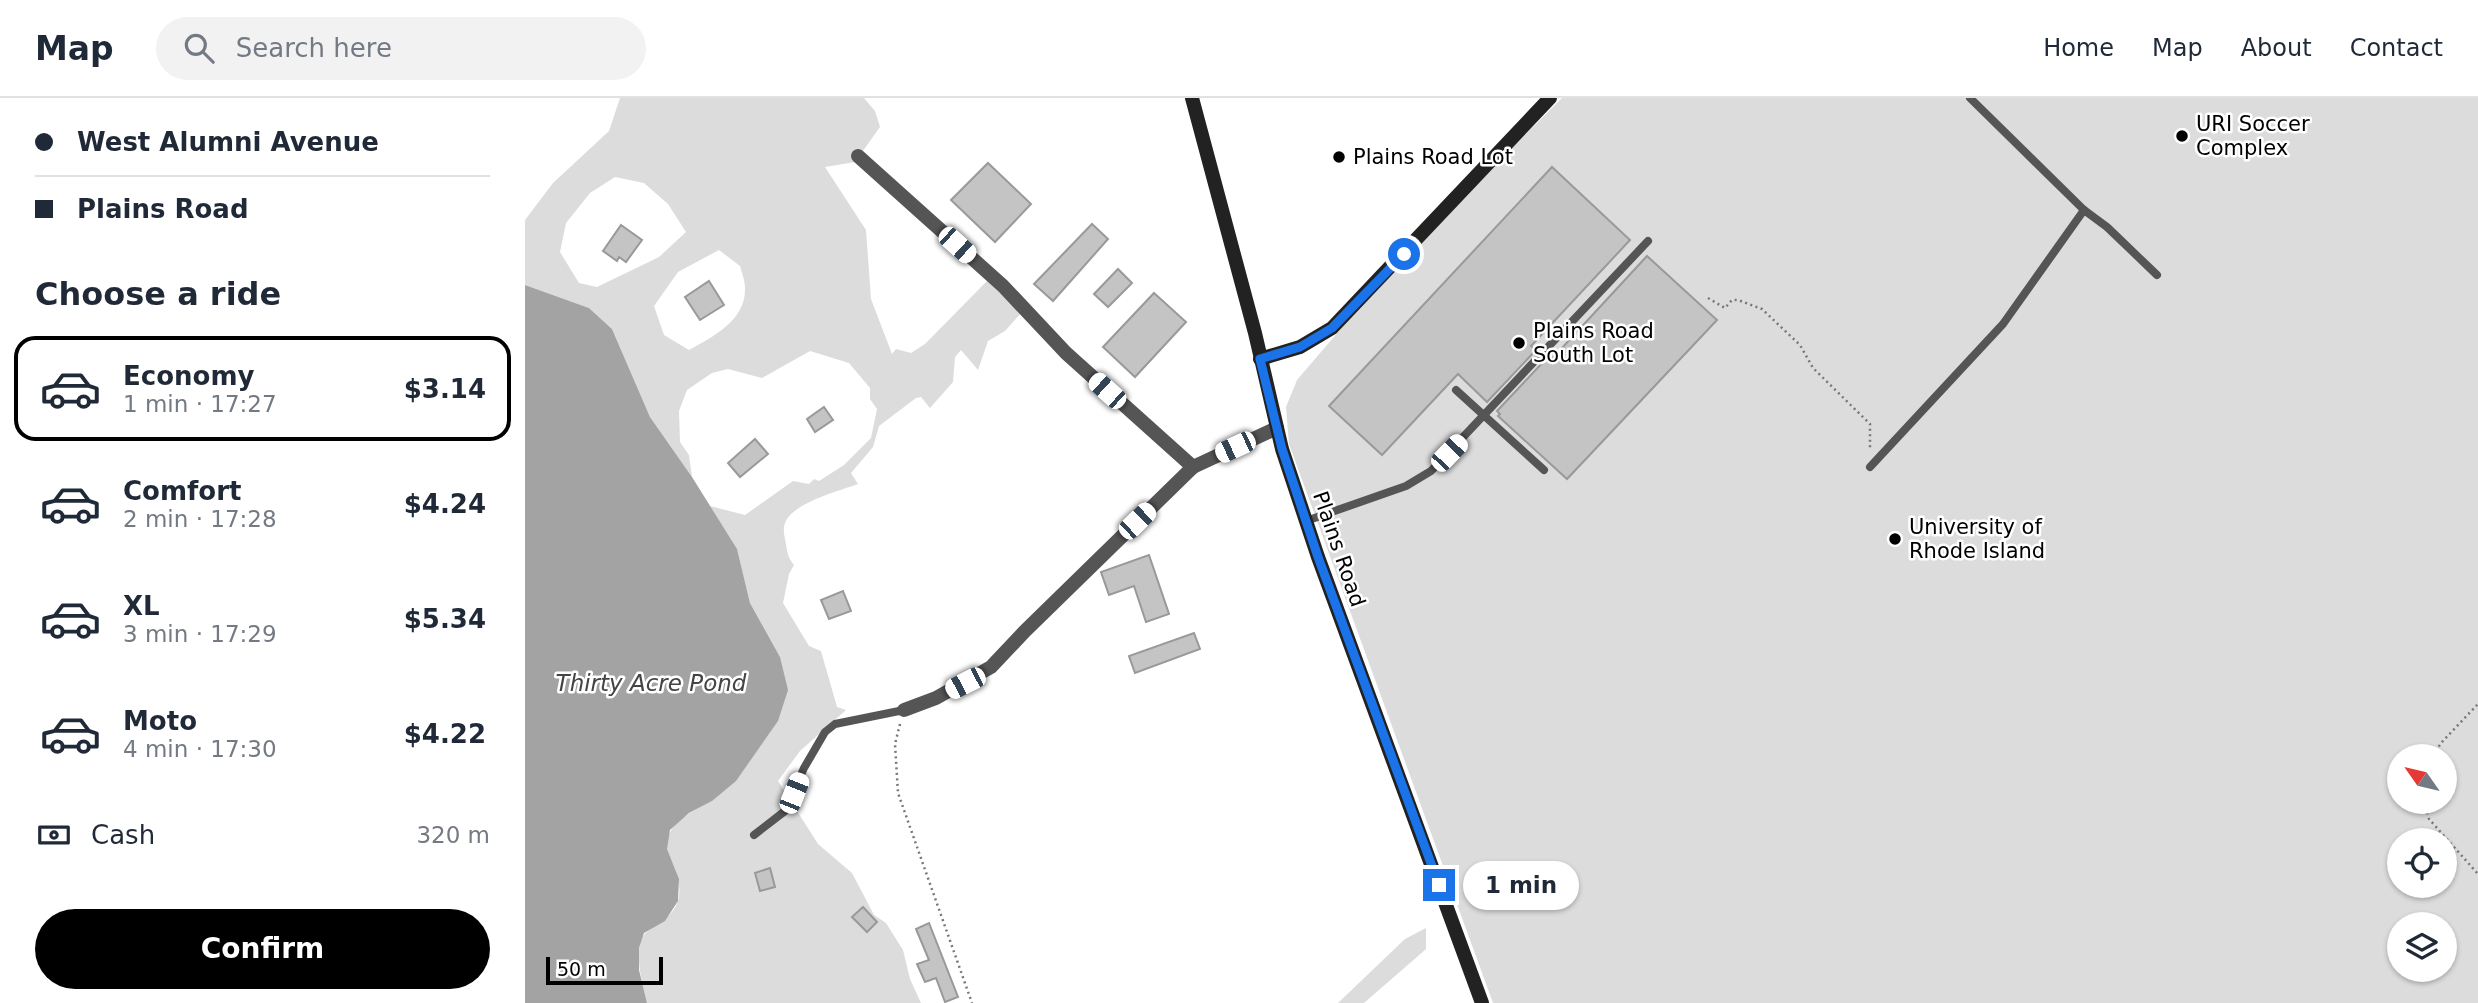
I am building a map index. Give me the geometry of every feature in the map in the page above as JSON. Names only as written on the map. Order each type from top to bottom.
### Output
[{"type":"street","name":"Plains Road","points":[[1192,98],[1277,428],[1306,521],[1482,1003]]},
{"type":"street","points":[[1260,359],[1300,347],[1332,328],[1550,98]]},
{"type":"street","points":[[857,156],[1003,286],[1066,353],[1193,467]]},
{"type":"street","points":[[904,710],[936,698],[991,667],[1034,621],[1193,467],[1277,428]]},
{"type":"lane","points":[[1970,98],[2084,210],[2107,227],[2157,275]]},
{"type":"lane","points":[[1870,467],[2003,324],[2084,210]]},
{"type":"lane","points":[[1306,521],[1406,486],[1431,471],[1647,241]]},
{"type":"lane","points":[[1456,390],[1544,470]]},
{"type":"lane","points":[[754,835],[785,811],[804,768],[825,732],[835,724],[904,710]]},
{"type":"path","points":[[1708,298],[1725,308],[1732,300],[1738,300],[1762,310],[1800,345],[1812,368],[1870,424],[1870,467]]},
{"type":"path","points":[[2440,744],[2478,704]]},
{"type":"path","points":[[904,710],[895,744],[898,793],[972,1003]]},
{"type":"path","points":[[2428,814],[2478,874]]},
{"type":"shaded area","points":[[620,98],[864,98],[875,111],[880,127],[855,162],[825,167],[866,230],[871,299],[892,354],[896,349],[911,353],[925,344],[988,280],[1023,311],[1005,331],[988,341],[978,370],[961,350],[955,357],[953,382],[930,408],[921,397],[916,398],[879,426],[873,447],[851,473],[858,484],[828,494],[797,509],[789,516],[784,527],[788,553],[794,565],[789,574],[783,603],[809,646],[821,651],[837,707],[846,710],[800,751],[778,781],[818,844],[852,873],[874,915],[886,923],[903,950],[910,979],[921,1003],[647,1003],[639,965],[640,945],[648,931],[673,911],[679,897],[678,877],[667,849],[670,832],[681,819],[712,801],[780,657],[750,603],[737,550],[710,506],[745,515],[793,481],[809,484],[814,479],[819,481],[844,465],[871,438],[877,409],[870,399],[870,388],[849,363],[810,351],[762,378],[728,369],[712,373],[687,390],[679,411],[680,442],[689,455],[692,477],[650,417],[612,329],[589,308],[525,285],[525,220],[553,183],[609,131]],"holes":[[[615,177],[644,183],[668,204],[686,232],[659,257],[597,287],[579,283],[560,252],[566,223],[590,193]],[[719,250],[740,266],[745,285],[744,299],[727,326],[689,350],[664,335],[654,306],[678,272]]]},
{"type":"shaded area","name":"University of Rhode Island","points":[[1562,98],[2478,98],[2478,1003],[1493,1003],[1289,444],[1286,407],[1297,380],[1404,255]]},
{"type":"shaded area","points":[[1426,928],[1426,949],[1364,1003],[1338,1003],[1405,939]]},
{"type":"water","name":"Thirty Acre Pond","points":[[525,285],[589,308],[612,329],[650,417],[737,549],[750,603],[780,657],[788,690],[778,721],[736,781],[712,801],[689,813],[670,830],[667,849],[679,879],[678,901],[665,921],[644,933],[639,948],[639,970],[647,1003],[525,1003]]},
{"type":"building","points":[[988,163],[1031,204],[995,242],[951,200]]},
{"type":"building","points":[[1552,167],[1630,240],[1531,346],[1536,350],[1487,402],[1458,374],[1382,455],[1329,406]]},
{"type":"building","points":[[1092,224],[1108,239],[1053,301],[1034,284]]},
{"type":"building","points":[[621,225],[642,240],[626,262],[619,257],[617,261],[603,251]]},
{"type":"building","points":[[1647,256],[1717,320],[1567,479],[1498,416],[1500,414],[1497,411],[1546,359],[1549,362]]},
{"type":"building","points":[[1118,269],[1132,283],[1108,307],[1094,294]]},
{"type":"building","points":[[709,281],[724,305],[700,320],[685,297]]},
{"type":"building","points":[[1154,293],[1186,322],[1135,377],[1103,347]]},
{"type":"building","points":[[824,407],[833,420],[815,432],[807,419]]},
{"type":"building","points":[[755,439],[768,454],[740,477],[728,463]]},
{"type":"building","points":[[1149,555],[1169,614],[1146,622],[1134,586],[1109,595],[1101,572]]},
{"type":"building","points":[[843,591],[851,611],[829,619],[821,600]]},
{"type":"building","points":[[1194,633],[1200,649],[1135,673],[1129,656]]},
{"type":"building","points":[[770,868],[775,887],[760,891],[755,873]]},
{"type":"building","points":[[863,907],[877,922],[867,932],[852,917]]},
{"type":"building","points":[[929,923],[958,997],[945,1002],[936,978],[925,982],[917,964],[929,960],[916,929]]},
{"type":"place","name":"URI Soccer Complex","points":[[2182,136]]},
{"type":"place","name":"Plains Road Lot","points":[[1339,157]]},
{"type":"place","name":"Plains Road South Lot","points":[[1519,343]]},
{"type":"place","name":"University of Rhode Island","points":[[1895,539]]},
{"type":"route","points":[[1404,254],[1332,328],[1291,351],[1260,359],[1282,449],[1318,557],[1439,885]]}]
